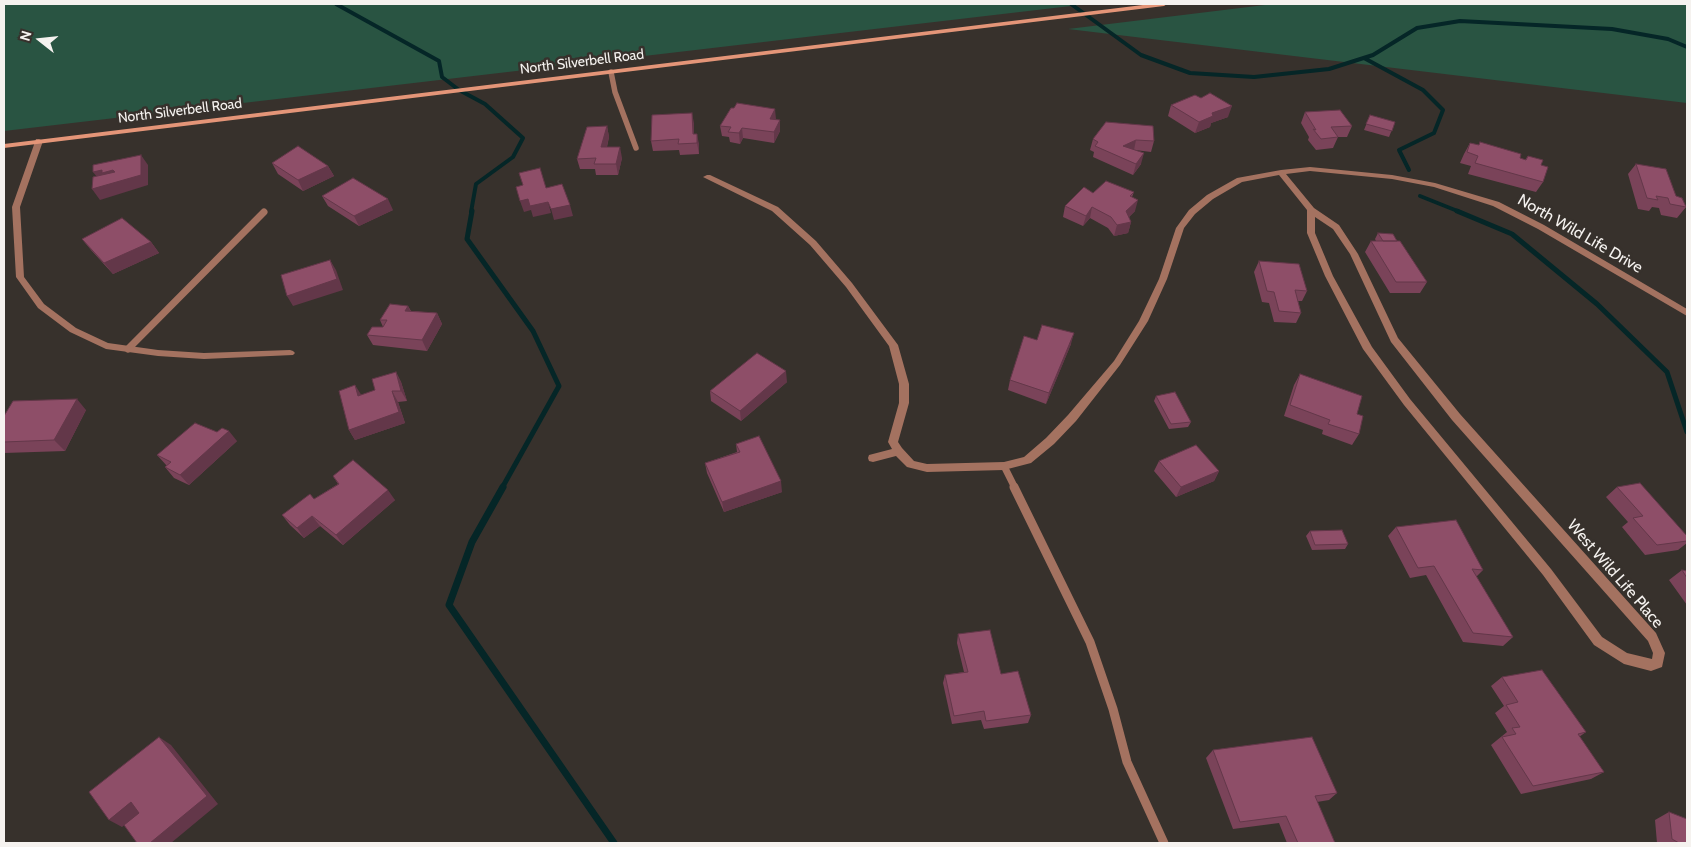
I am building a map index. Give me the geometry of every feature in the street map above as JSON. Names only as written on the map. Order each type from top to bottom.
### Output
[{"type":"main road","name":"North Silverbell Road","points":[[4,146],[1164,4]]},
{"type":"street","points":[[39,141],[16,207],[20,277],[40,306],[73,330],[106,346],[204,356],[290,353]]},
{"type":"street","name":"North Wild Life Drive","points":[[898,451],[911,464],[927,468],[1004,466],[1027,460],[1050,441],[1072,418],[1117,363],[1143,321],[1162,279],[1180,228],[1192,212],[1210,197],[1240,180],[1281,172],[1310,169],[1348,171],[1392,177],[1435,185],[1496,204],[1541,227],[1687,314]]},
{"type":"street","name":"West Wild Life Place","points":[[1281,172],[1310,210],[1336,227],[1354,254],[1394,340],[1456,417],[1652,637],[1659,653],[1658,663],[1652,665],[1624,658],[1598,641],[1547,572],[1407,402],[1368,349],[1329,276],[1311,233],[1310,210]]},
{"type":"street","points":[[706,178],[775,209],[793,224],[813,243],[849,285],[893,344],[904,384],[904,403],[893,442],[898,451],[873,458]]},
{"type":"lane","points":[[611,72],[615,92],[636,148]]},
{"type":"lane","points":[[128,349],[264,212]]},
{"type":"lane","points":[[1004,466],[1090,642],[1113,709],[1127,762],[1164,843]]},
{"type":"green space","points":[[4,4],[1088,4],[4,131]]},
{"type":"green space","points":[[1273,4],[1687,4],[1687,103],[1068,29]]},
{"type":"building","points":[[1210,93],[1232,106],[1212,113],[1213,116],[1199,122],[1171,105],[1195,95],[1201,98]]},
{"type":"building","points":[[737,103],[775,109],[770,119],[780,120],[774,132],[742,128],[739,133],[728,132],[731,127],[720,126],[731,108],[734,108]]},
{"type":"building","points":[[1340,110],[1352,126],[1331,127],[1338,137],[1321,139],[1313,129],[1316,130],[1305,112]]},
{"type":"building","points":[[692,113],[693,134],[697,134],[697,143],[678,144],[679,139],[651,141],[652,115]]},
{"type":"building","points":[[1370,115],[1395,122],[1392,131],[1366,124]]},
{"type":"building","points":[[1106,122],[1153,126],[1154,141],[1136,140],[1123,146],[1144,153],[1136,164],[1095,146],[1098,142],[1093,139]]},
{"type":"building","points":[[607,126],[601,147],[620,147],[616,164],[594,164],[596,158],[577,159],[587,127]]},
{"type":"building","points":[[1480,142],[1521,154],[1520,158],[1526,160],[1528,156],[1543,160],[1541,165],[1548,167],[1543,182],[1475,163],[1478,156],[1467,152],[1470,143],[1479,145]]},
{"type":"building","points":[[298,146],[328,166],[298,180],[272,163]]},
{"type":"building","points":[[141,155],[141,175],[92,189],[93,177],[115,172],[113,170],[102,173],[102,170],[93,172],[93,165]]},
{"type":"building","points":[[1636,164],[1666,169],[1676,196],[1682,198],[1686,207],[1670,204],[1668,198],[1656,196],[1658,200],[1647,198]]},
{"type":"building","points":[[540,168],[546,188],[562,184],[570,205],[551,209],[548,202],[530,206],[528,199],[520,201],[516,187],[523,185],[519,173]]},
{"type":"building","points":[[353,178],[388,199],[354,216],[322,196]]},
{"type":"building","points":[[1106,181],[1134,192],[1130,196],[1138,200],[1126,211],[1131,222],[1117,225],[1111,217],[1092,207],[1086,216],[1065,206],[1084,187],[1093,193]]},
{"type":"building","points":[[122,218],[151,242],[104,263],[82,239]]},
{"type":"building","points":[[1378,233],[1393,234],[1397,241],[1383,241]]},
{"type":"building","points":[[1371,241],[1400,241],[1427,282],[1396,282]]},
{"type":"building","points":[[330,260],[337,279],[287,296],[281,275]]},
{"type":"building","points":[[1259,261],[1299,264],[1307,291],[1295,290],[1301,313],[1279,311],[1274,292],[1267,291]]},
{"type":"building","points":[[390,304],[408,306],[405,311],[437,313],[422,340],[367,335],[372,327],[383,327],[387,320],[380,320]]},
{"type":"building","points":[[1042,325],[1074,333],[1049,393],[1010,380],[1024,336],[1037,340]]},
{"type":"building","points":[[757,353],[786,371],[740,411],[710,391]]},
{"type":"building","points":[[396,372],[401,391],[392,391],[399,412],[349,430],[339,391],[355,385],[358,396],[375,390],[372,379]]},
{"type":"building","points":[[1300,374],[1362,396],[1357,414],[1363,416],[1359,434],[1328,424],[1330,420],[1290,405]]},
{"type":"building","points":[[1175,392],[1191,422],[1171,424],[1156,396]]},
{"type":"building","points":[[77,399],[54,440],[4,442],[4,416],[13,401]]},
{"type":"building","points":[[195,423],[217,432],[222,428],[229,431],[180,475],[165,467],[171,462],[157,455]]},
{"type":"building","points":[[759,436],[781,481],[722,502],[705,463],[740,452],[736,444]]},
{"type":"building","points":[[1196,445],[1219,471],[1181,487],[1159,461]]},
{"type":"building","points":[[353,460],[388,490],[336,535],[312,516],[297,528],[282,515],[310,494],[314,499],[339,484],[333,476]]},
{"type":"building","points":[[1640,483],[1687,536],[1687,541],[1657,545],[1633,518],[1643,516],[1617,487]]},
{"type":"building","points":[[1456,520],[1483,570],[1472,569],[1513,637],[1473,633],[1434,566],[1418,568],[1396,527]]},
{"type":"building","points":[[1342,530],[1348,544],[1315,545],[1310,531]]},
{"type":"building","points":[[1682,570],[1687,571],[1687,578]]},
{"type":"building","points":[[990,630],[1001,674],[1018,671],[1031,715],[986,721],[984,711],[954,716],[945,675],[968,672],[958,634]]},
{"type":"building","points":[[1542,670],[1586,732],[1578,734],[1604,772],[1533,786],[1502,737],[1516,734],[1512,728],[1520,727],[1506,705],[1518,702],[1502,677]]},
{"type":"building","points":[[159,737],[207,796],[150,843],[137,843],[124,825],[139,813],[131,802],[109,820],[89,792]]},
{"type":"building","points":[[1312,737],[1337,793],[1315,796],[1335,843],[1298,843],[1286,816],[1240,822],[1213,750]]},
{"type":"building","points":[[1669,812],[1687,819],[1687,843],[1679,843],[1672,839]]},
{"type":"waterway","points":[[336,4],[439,61],[442,77],[459,90],[485,104],[523,138],[513,157],[476,184],[471,212]]},
{"type":"waterway","points":[[1071,4],[1141,55],[1190,73],[1254,77],[1329,69],[1373,55],[1417,28],[1460,21],[1612,29],[1668,39],[1687,47]]},
{"type":"waterway","points":[[1364,58],[1423,90],[1443,110],[1434,133],[1399,150],[1409,170]]},
{"type":"waterway","points":[[1420,196],[1460,212]]},
{"type":"waterway","points":[[472,211],[467,239],[533,331],[559,386],[502,488]]},
{"type":"waterway","points":[[1457,211],[1512,234],[1597,304],[1667,372],[1687,432]]},
{"type":"waterway","points":[[503,487],[472,542],[449,605],[614,843]]}]
